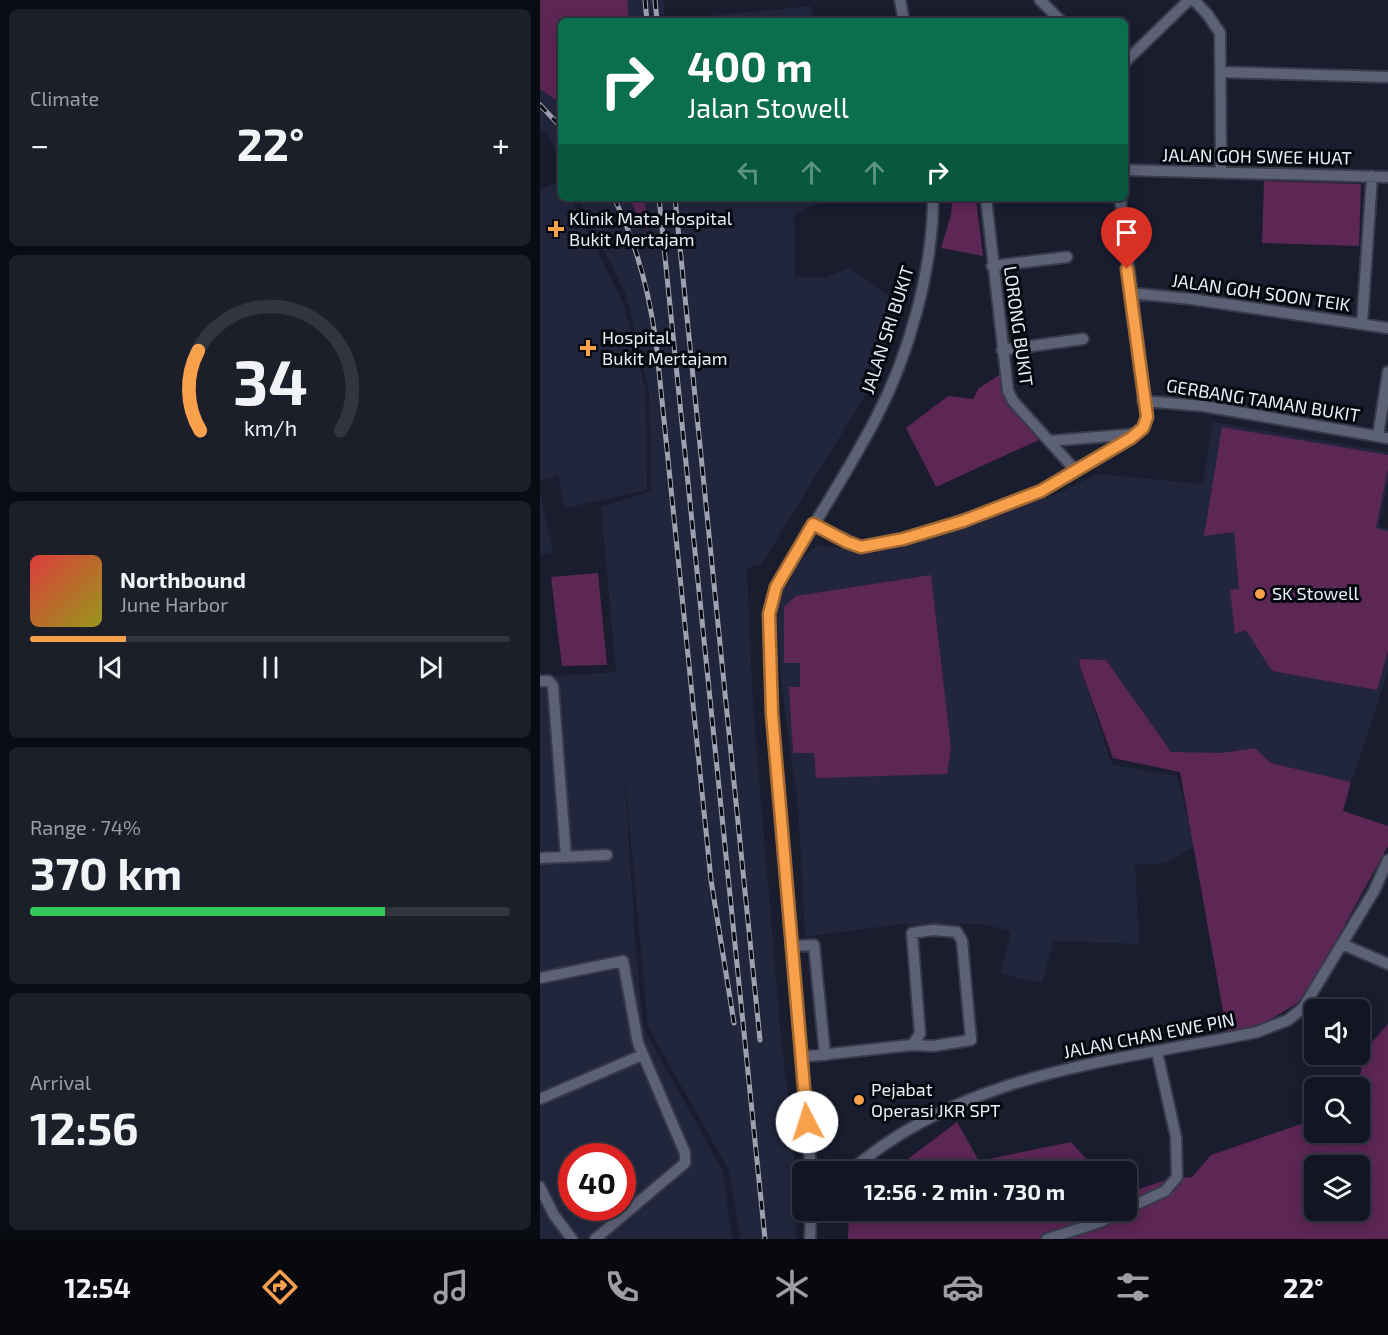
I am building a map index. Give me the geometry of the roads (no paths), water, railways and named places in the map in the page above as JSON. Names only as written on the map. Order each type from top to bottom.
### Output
[{"type":"street","points":[[900,0],[903,18]]},
{"type":"street","points":[[1040,0],[1058,18]]},
{"type":"street","points":[[1128,59],[1189,0]]},
{"type":"street","points":[[1194,0],[1220,33],[1221,171]]},
{"type":"street","points":[[1221,72],[1388,77]]},
{"type":"street","name":"JALAN GOH SWEE HUAT","points":[[1128,170],[1388,177]]},
{"type":"street","points":[[1362,324],[1372,176]]},
{"type":"street","name":"JALAN SRI BUKIT","points":[[810,1161],[772,714],[769,614],[776,587],[877,417],[900,361],[917,306],[931,243],[933,201]]},
{"type":"street","name":"LORONG BUKIT","points":[[986,201],[1008,391],[1013,401],[1076,471]]},
{"type":"street","points":[[813,524],[861,547],[876,546],[963,521],[1041,491],[1143,428],[1147,417],[1143,401],[1120,201]]},
{"type":"street","points":[[992,266],[1066,257]]},
{"type":"street","name":"JALAN GOH SOON TEIK","points":[[1130,293],[1388,328]]},
{"type":"street","points":[[1002,350],[1083,339]]},
{"type":"street","name":"GERBANG TAMAN BUKIT","points":[[1143,401],[1203,406],[1383,437],[1388,372]]},
{"type":"street","points":[[1049,441],[1136,434]]},
{"type":"street","points":[[540,681],[549,681],[553,686],[566,857]]},
{"type":"street","points":[[540,858],[607,855]]},
{"type":"street","name":"JALAN CHAN EWE PIN","points":[[862,1161],[890,1138],[928,1116],[986,1092],[1049,1072],[1257,1032],[1288,1020],[1303,1008],[1374,891],[1388,860]]},
{"type":"street","points":[[801,1057],[912,1045],[933,1046],[971,1040],[962,941],[957,932],[933,930],[912,933],[920,1034],[912,1045]]},
{"type":"street","points":[[1342,944],[1388,964]]},
{"type":"street","points":[[791,946],[814,945],[825,1054]]},
{"type":"street","points":[[540,978],[622,961],[642,1055],[682,1143],[685,1163],[595,1239]]},
{"type":"street","points":[[1137,1204],[1165,1191],[1177,1177],[1176,1137],[1157,1052]]},
{"type":"street","points":[[540,1099],[642,1055]]},
{"type":"street","points":[[540,1187],[554,1215],[572,1239]]},
{"type":"street","points":[[810,1239],[811,1221]]},
{"type":"street","points":[[1047,1239],[1102,1221]]},
{"type":"railway","points":[[645,0],[647,18]]},
{"type":"railway","points":[[655,0],[657,18]]},
{"type":"railway","points":[[540,105],[558,124]]},
{"type":"railway","points":[[615,201],[641,268],[656,342],[711,880],[734,1023]]},
{"type":"railway","points":[[659,201],[765,1239]]},
{"type":"railway","points":[[675,201],[760,1040]]},
{"type":"place","name":"Klinik Mata Hospital Bukit Mertajam","points":[[556,229]]},
{"type":"place","name":"Hospital Bukit Mertajam","points":[[588,348]]},
{"type":"place","name":"SK Stowell","points":[[1260,594]]},
{"type":"place","name":"Pejabat Operasi JKR SPT","points":[[859,1100]]}]
